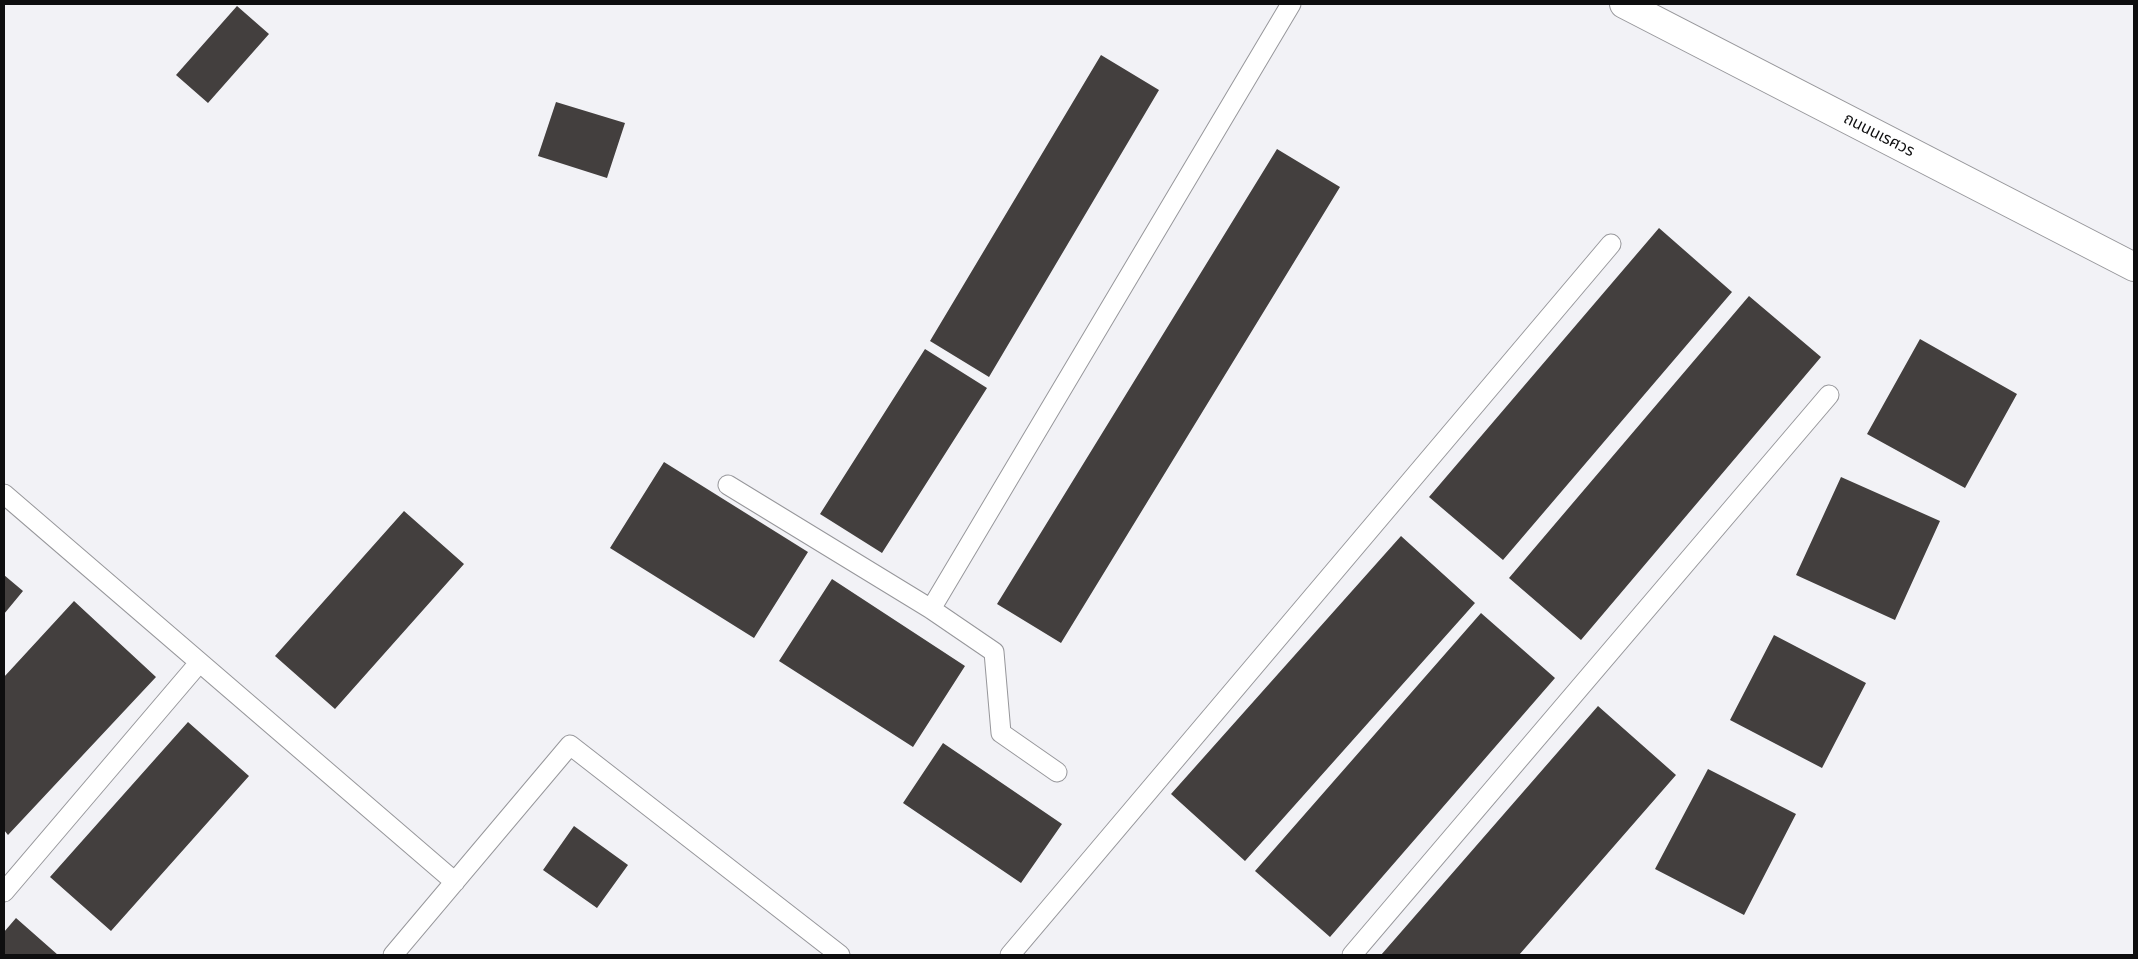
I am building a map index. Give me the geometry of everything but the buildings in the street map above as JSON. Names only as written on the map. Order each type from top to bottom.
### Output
[{"type":"main road","name":"ถนนนเรศวร","points":[[1624,4],[2131,265]]},
{"type":"lane","points":[[930,609],[1290,4]]},
{"type":"lane","points":[[1010,955],[1611,244]]},
{"type":"lane","points":[[1352,955],[1829,395]]},
{"type":"lane","points":[[728,485],[930,609],[994,652],[1001,733],[1057,772]]},
{"type":"lane","points":[[4,494],[455,882]]},
{"type":"lane","points":[[4,892],[200,663]]},
{"type":"lane","points":[[393,955],[570,745],[840,955]]}]
